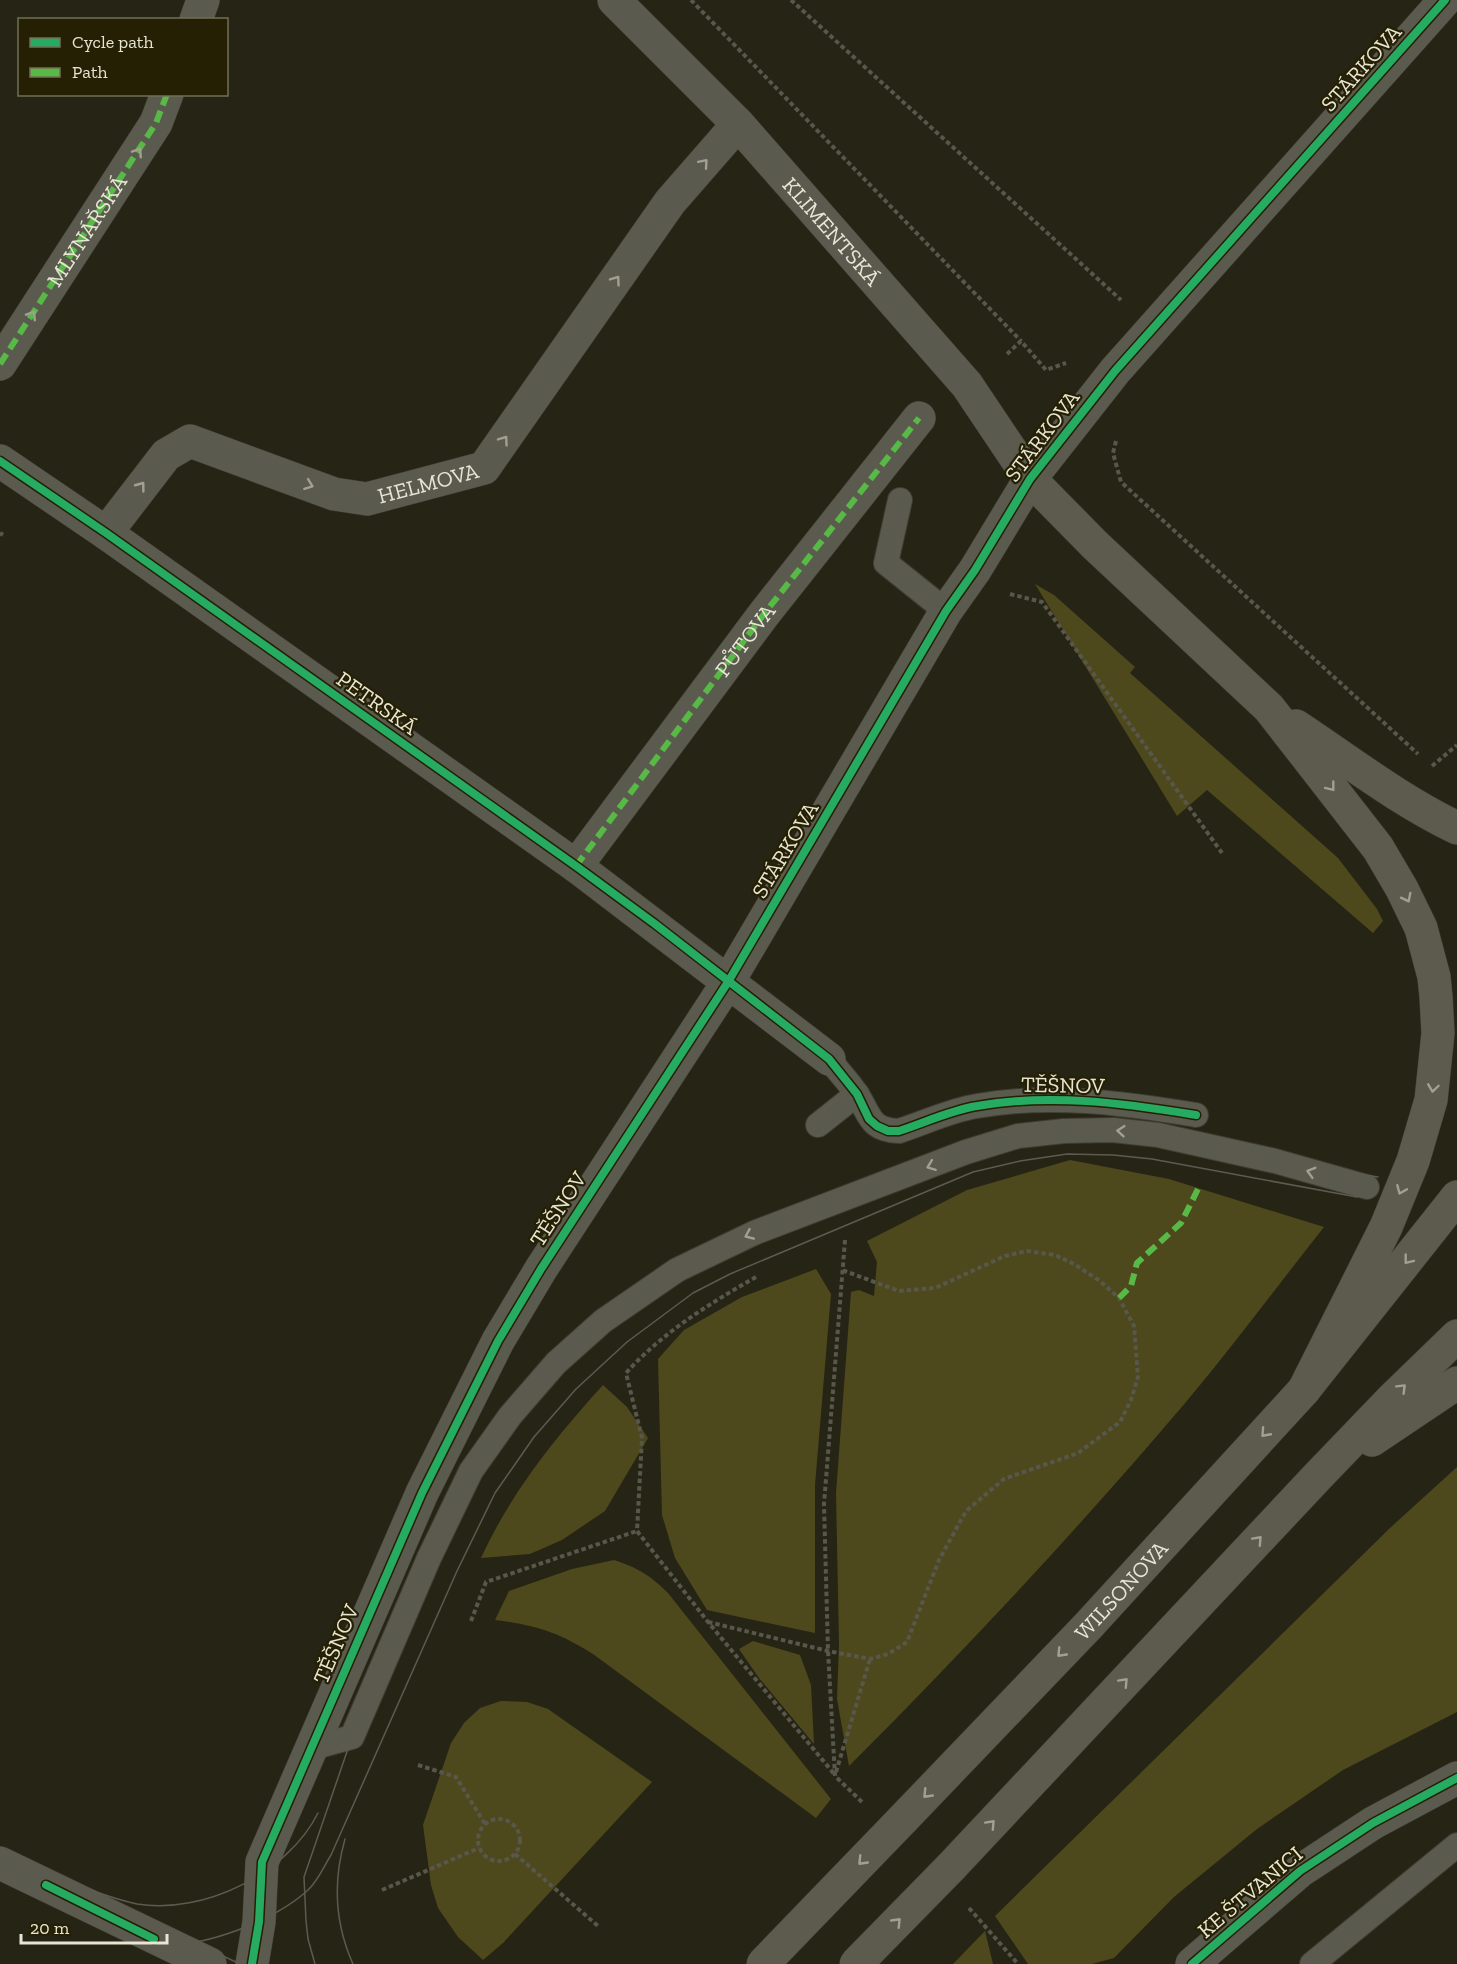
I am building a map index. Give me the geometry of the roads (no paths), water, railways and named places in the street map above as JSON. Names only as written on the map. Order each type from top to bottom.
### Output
[{"type":"main road","points":[[1030,478],[1095,545],[1269,708],[1356,769],[1457,828]]},
{"type":"main road","points":[[1269,708],[1378,848],[1402,889],[1420,928],[1434,977],[1438,1033],[1431,1100],[1413,1161],[1386,1227],[1304,1390]]},
{"type":"main road","name":"WILSONOVA","points":[[763,1964],[1088,1626],[1304,1390],[1457,1197]]},
{"type":"main road","points":[[856,1964],[951,1867],[1318,1476],[1457,1336]]},
{"type":"main road","points":[[1318,1476],[1457,1383]]},
{"type":"street","points":[[197,18],[203,0]]},
{"type":"street","name":"KLIMENTSKÁ","points":[[614,0],[738,124],[967,385],[1030,478]]},
{"type":"street","name":"STÁRKOVA","points":[[728,982],[946,611],[975,570],[1030,478],[1115,371],[1445,0]]},
{"type":"street","name":"MLYNÁŘSKÁ","points":[[0,364],[156,123],[166,96]]},
{"type":"street","name":"HELMOVA","points":[[106,533],[165,455],[190,441],[334,494],[367,499],[484,468],[670,202],[738,124]]},
{"type":"street","name":"PŮTOVA","points":[[576,866],[764,614],[919,418]]},
{"type":"street","name":"PETRSKÁ","points":[[4,471],[106,533],[576,866],[728,982]]},
{"type":"street","name":"TĚŠNOV","points":[[252,1964],[259,1922],[262,1862],[422,1493],[498,1341],[541,1269],[728,982],[829,1059]]},
{"type":"street","name":"KE ŠTVANICI","points":[[1192,1964],[1242,1918],[1300,1871],[1373,1823],[1457,1778]]},
{"type":"street","points":[[0,1863],[210,1964]]},
{"type":"lane","points":[[900,500],[886,563],[946,611]]},
{"type":"lane","name":"TĚŠNOV","points":[[829,1059],[857,1094],[868,1119],[888,1131],[899,1131],[975,1106],[1026,1100],[1134,1104],[1196,1115]]},
{"type":"lane","points":[[818,1125],[857,1094]]},
{"type":"lane","points":[[312,1748],[352,1737],[429,1558],[471,1471],[510,1416],[556,1363],[603,1321],[676,1270],[754,1233],[966,1152],[1018,1136],[1064,1131],[1113,1130],[1158,1135],[1275,1161],[1367,1187]]},
{"type":"lane","points":[[1312,1964],[1457,1845]]},
{"type":"tram line","points":[[315,1964],[308,1939],[304,1877],[352,1737],[429,1558],[471,1471],[510,1416],[556,1363],[603,1321],[677,1270],[754,1233],[966,1152],[1018,1136],[1064,1131],[1113,1130],[1158,1135],[1275,1161],[1378,1177]]},
{"type":"tram line","points":[[90,1919],[130,1936],[155,1943],[193,1942],[214,1938],[257,1922],[294,1901],[312,1886],[331,1855],[457,1571],[495,1493],[534,1437],[576,1389],[627,1342],[693,1293],[730,1274],[973,1172],[1020,1161],[1067,1154],[1152,1159],[1357,1197]]},
{"type":"tram line","points":[[67,1881],[137,1904],[163,1906],[189,1903],[216,1896],[265,1871],[286,1854],[304,1835],[318,1813]]},
{"type":"tram line","points":[[345,1839],[339,1871],[339,1918],[353,1964]]},
{"type":"tram line","points":[[0,1851],[75,1885]]},
{"type":"tram line","points":[[0,1877],[97,1922]]},
{"type":"tram line","points":[[113,1904],[240,1964]]},
{"type":"tram line","points":[[146,1946],[184,1964]]}]
